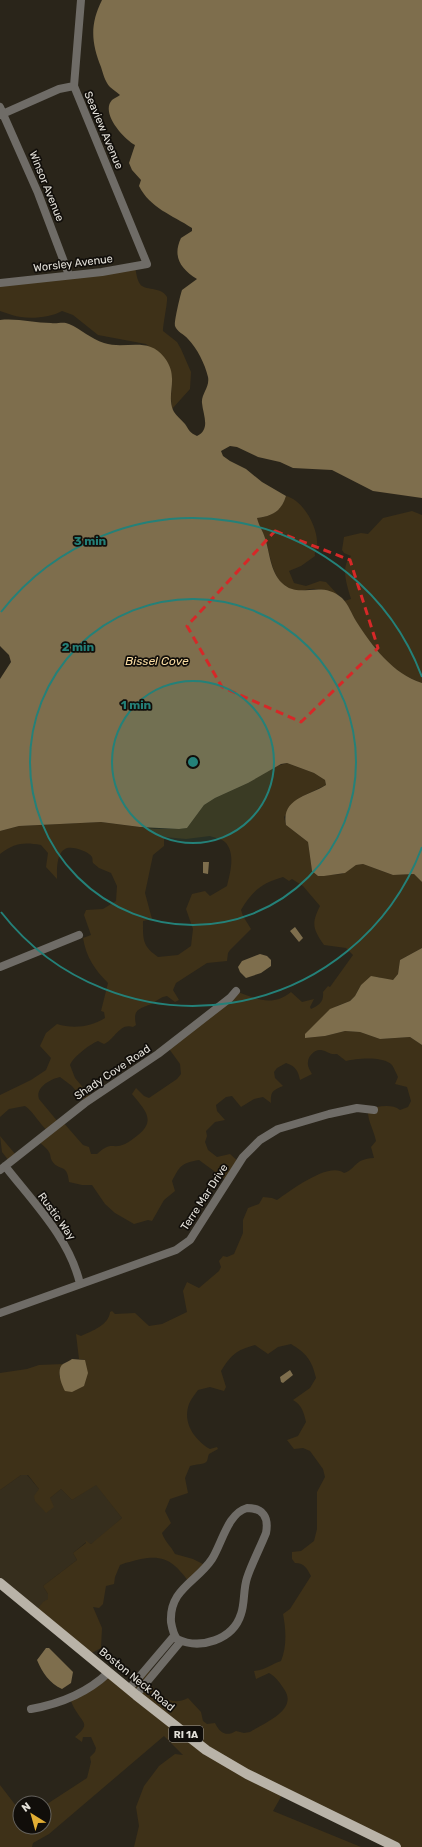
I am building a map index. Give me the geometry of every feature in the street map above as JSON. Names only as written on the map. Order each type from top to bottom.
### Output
[{"type":"main road","name":"Boston Neck Road","points":[[0,1583],[132,1692],[206,1750],[230,1764],[396,1847]]},
{"type":"street","name":"Seaview Avenue","points":[[81,0],[74,86],[147,263]]},
{"type":"street","points":[[1,112],[59,89],[74,86]]},
{"type":"street","name":"Winsor Avenue","points":[[1,112],[38,193],[69,275]]},
{"type":"street","name":"Worsley Avenue","points":[[0,283],[69,275],[147,263]]},
{"type":"street","points":[[0,967],[79,936]]},
{"type":"street","name":"Shady Cove Road","points":[[3,1168],[85,1103],[158,1054],[230,998],[236,991]]},
{"type":"street","name":"Terre Mar Drive","points":[[0,1312],[168,1253],[190,1240],[243,1157],[260,1140],[278,1129],[329,1114],[357,1108],[374,1110]]},
{"type":"street","name":"Rustic Way","points":[[3,1168],[72,1256],[80,1284]]},
{"type":"street","points":[[247,1508],[255,1508],[261,1511],[267,1520],[266,1532],[247,1578],[242,1612],[238,1621],[228,1633],[216,1640],[197,1643],[178,1638],[171,1619],[174,1605],[180,1592],[211,1560],[236,1513],[247,1508]]},
{"type":"street","points":[[132,1692],[178,1638]]},
{"type":"street","points":[[31,1709],[62,1701],[76,1695],[100,1681],[108,1672]]},
{"type":"highlighted area","points":[[275,531],[350,560],[378,648],[301,722],[222,687],[187,626]]},
{"type":"shaded area","points":[[135,266],[138,280],[142,286],[161,291],[167,297],[163,331],[177,342],[191,372],[190,389],[172,409],[172,377],[167,362],[146,344],[98,335],[73,315],[62,311],[45,317],[31,318],[18,317],[0,311],[0,283]]},
{"type":"shaded area","points":[[286,496],[304,508],[312,522],[317,537],[315,556],[301,566],[289,571],[294,583],[306,586],[320,581],[326,582],[339,596],[328,591],[318,589],[294,591],[281,583],[277,576],[257,518],[275,512],[282,505]]},
{"type":"shaded area","points":[[412,511],[422,515],[422,683],[401,673],[383,658],[361,630],[349,607],[344,601],[351,599],[346,582],[345,571],[348,560],[351,556],[344,553],[342,550],[344,537],[361,533],[368,534],[383,518]]},
{"type":"shaded area","points":[[287,763],[314,773],[325,780],[326,785],[301,797],[284,817],[286,825],[308,842],[312,871],[318,876],[342,874],[356,865],[363,864],[393,875],[414,874],[422,882],[422,948],[400,960],[398,974],[393,980],[385,980],[379,977],[361,985],[355,996],[350,1001],[337,1006],[309,1030],[305,1038],[325,1036],[345,1031],[360,1032],[380,1039],[410,1037],[422,1045],[422,1847],[393,1847],[282,1795],[273,1811],[361,1847],[134,1847],[139,1826],[136,1807],[144,1786],[159,1766],[175,1754],[183,1755],[164,1736],[52,1831],[52,1801],[87,1778],[91,1762],[90,1757],[95,1752],[96,1748],[91,1737],[83,1737],[82,1742],[75,1737],[83,1729],[84,1724],[70,1699],[107,1674],[130,1692],[149,1671],[152,1672],[149,1683],[162,1695],[176,1701],[188,1698],[201,1712],[203,1721],[207,1724],[215,1723],[221,1732],[226,1734],[236,1731],[244,1733],[250,1732],[271,1720],[284,1709],[287,1703],[287,1697],[279,1682],[269,1673],[256,1679],[254,1671],[266,1668],[281,1661],[285,1638],[283,1614],[290,1609],[311,1576],[303,1565],[295,1563],[292,1559],[292,1552],[301,1551],[314,1541],[317,1529],[317,1492],[325,1477],[323,1469],[310,1451],[303,1448],[294,1449],[287,1440],[298,1436],[306,1422],[301,1407],[293,1400],[310,1388],[316,1378],[313,1366],[308,1358],[291,1344],[278,1347],[268,1354],[255,1345],[243,1349],[235,1354],[221,1371],[226,1387],[224,1391],[210,1387],[198,1390],[192,1398],[187,1411],[187,1418],[191,1430],[199,1441],[210,1449],[217,1447],[218,1449],[209,1454],[206,1462],[190,1466],[185,1478],[188,1493],[170,1499],[165,1511],[171,1523],[162,1533],[175,1554],[193,1559],[207,1566],[190,1583],[175,1566],[164,1559],[141,1559],[120,1565],[114,1584],[106,1586],[103,1604],[99,1608],[93,1607],[102,1628],[101,1648],[88,1655],[35,1612],[43,1602],[48,1599],[48,1594],[43,1586],[77,1560],[73,1553],[86,1543],[85,1540],[91,1544],[122,1518],[96,1485],[72,1500],[61,1489],[50,1498],[54,1507],[46,1513],[35,1501],[34,1496],[39,1489],[28,1475],[21,1475],[0,1490],[0,1373],[27,1369],[39,1365],[63,1364],[60,1368],[59,1377],[85,1360],[79,1359],[76,1334],[81,1336],[99,1327],[107,1321],[110,1312],[112,1311],[115,1314],[135,1313],[149,1326],[162,1324],[187,1312],[183,1291],[187,1282],[199,1288],[219,1271],[221,1267],[219,1261],[223,1256],[227,1257],[234,1254],[243,1233],[243,1220],[248,1208],[259,1204],[263,1197],[277,1200],[300,1184],[320,1174],[337,1170],[344,1173],[362,1160],[374,1158],[371,1147],[376,1141],[368,1109],[388,1106],[400,1110],[408,1107],[411,1101],[407,1087],[395,1084],[398,1077],[392,1065],[388,1062],[370,1058],[346,1061],[337,1054],[332,1054],[321,1050],[316,1051],[312,1053],[308,1060],[308,1066],[312,1074],[300,1080],[294,1067],[286,1063],[277,1068],[274,1072],[275,1078],[283,1086],[273,1092],[271,1096],[271,1103],[263,1097],[254,1099],[241,1107],[232,1096],[226,1097],[216,1105],[217,1111],[225,1120],[215,1122],[206,1131],[207,1136],[205,1142],[208,1150],[217,1157],[230,1154],[241,1164],[229,1182],[199,1160],[188,1162],[177,1172],[172,1181],[175,1191],[164,1200],[152,1221],[148,1220],[134,1224],[115,1213],[105,1204],[92,1185],[82,1185],[69,1182],[65,1169],[57,1166],[51,1160],[48,1150],[37,1140],[48,1131],[25,1106],[9,1109],[0,1117],[0,1095],[31,1080],[46,1070],[51,1058],[40,1046],[46,1033],[57,1024],[76,1027],[88,1025],[105,1018],[104,1012],[101,1011],[108,983],[95,968],[86,951],[83,938],[91,935],[84,915],[86,910],[103,909],[116,901],[117,886],[111,873],[99,868],[93,863],[90,855],[79,849],[67,848],[62,851],[58,862],[57,879],[46,867],[48,853],[41,845],[19,844],[0,854],[0,831],[19,826],[101,822],[155,829],[187,828],[204,805],[215,798],[248,783],[274,767]],"holes":[[[210,836],[225,842],[231,857],[230,875],[227,886],[210,896],[205,891],[192,894],[186,909],[193,929],[191,946],[178,955],[158,957],[146,946],[143,933],[143,921],[152,919],[145,893],[153,855],[164,846],[164,837],[186,839]],[[283,877],[289,881],[292,879],[303,886],[320,906],[315,917],[314,926],[317,935],[324,945],[346,948],[353,955],[330,987],[328,986],[323,992],[323,998],[320,1003],[311,1009],[310,1007],[314,999],[302,1002],[291,992],[284,997],[270,1001],[257,999],[235,991],[167,1046],[180,1064],[181,1074],[177,1079],[149,1098],[144,1096],[136,1088],[132,1094],[147,1114],[148,1119],[144,1130],[121,1146],[109,1146],[97,1154],[91,1154],[89,1147],[83,1145],[62,1121],[58,1122],[39,1099],[38,1095],[41,1088],[48,1082],[60,1077],[72,1086],[85,1102],[92,1098],[75,1078],[70,1065],[75,1058],[86,1048],[98,1041],[104,1044],[124,1027],[133,1027],[136,1025],[135,1015],[142,1008],[167,996],[175,1002],[179,1000],[173,990],[176,983],[207,963],[227,961],[230,950],[251,929],[241,910],[245,903],[263,885]]]},
{"type":"shaded area","points":[[0,1136],[16,1155],[9,1161],[2,1152]]},
{"type":"shaded area","points":[[21,1475],[27,1475],[39,1489],[50,1498],[61,1489],[72,1500],[96,1484],[122,1518],[97,1540],[91,1544],[86,1542],[73,1553],[77,1560],[43,1586],[48,1594],[48,1599],[35,1612],[0,1583],[0,1490]]},
{"type":"shaded area","points":[[0,1785],[12,1801],[12,1835],[47,1835],[33,1843],[32,1847],[0,1847]]},
{"type":"water","name":"Bissel Cove","points":[[102,0],[422,0],[422,498],[373,491],[332,470],[293,468],[280,462],[258,457],[237,447],[230,446],[221,451],[223,456],[230,461],[246,469],[262,482],[286,496],[279,509],[267,516],[257,518],[265,538],[275,573],[282,583],[289,588],[296,590],[326,590],[342,598],[362,630],[384,658],[411,679],[422,683],[422,882],[414,874],[393,875],[363,864],[356,865],[345,873],[324,876],[318,876],[312,871],[308,842],[286,825],[286,816],[292,803],[326,785],[325,780],[314,773],[287,763],[281,764],[248,783],[215,798],[204,805],[187,828],[140,827],[101,822],[19,826],[0,831],[0,679],[11,662],[9,655],[0,646],[0,320],[67,323],[104,343],[112,345],[144,345],[151,347],[158,351],[169,364],[172,378],[171,404],[174,412],[190,431],[197,436],[204,430],[205,426],[202,400],[208,384],[207,372],[194,347],[186,337],[177,330],[175,326],[176,314],[182,290],[197,279],[183,267],[177,251],[181,238],[192,231],[192,228],[155,206],[144,194],[139,186],[141,180],[132,170],[129,163],[135,145],[120,132],[111,118],[109,105],[112,100],[120,95],[108,85],[105,80],[95,49],[93,33],[95,17]]},
{"type":"water","points":[[203,862],[209,862],[208,874],[203,873]]},
{"type":"water","points":[[295,927],[303,938],[299,942],[290,931]]},
{"type":"water","points":[[422,948],[422,1045],[410,1037],[380,1039],[360,1032],[345,1031],[325,1036],[305,1038],[305,1034],[330,1009],[350,1001],[355,996],[361,985],[371,976],[393,980],[398,974],[400,960]]},
{"type":"water","points":[[260,954],[267,956],[271,960],[271,966],[261,973],[246,978],[240,972],[238,967],[242,961]]},
{"type":"water","points":[[72,1359],[85,1360],[88,1373],[84,1386],[72,1392],[65,1391],[61,1381],[60,1369],[63,1364]]},
{"type":"water","points":[[290,1370],[293,1375],[283,1383],[281,1382],[280,1377]]},
{"type":"water","points":[[46,1648],[49,1648],[73,1672],[71,1683],[62,1689],[47,1677],[37,1660]]}]
